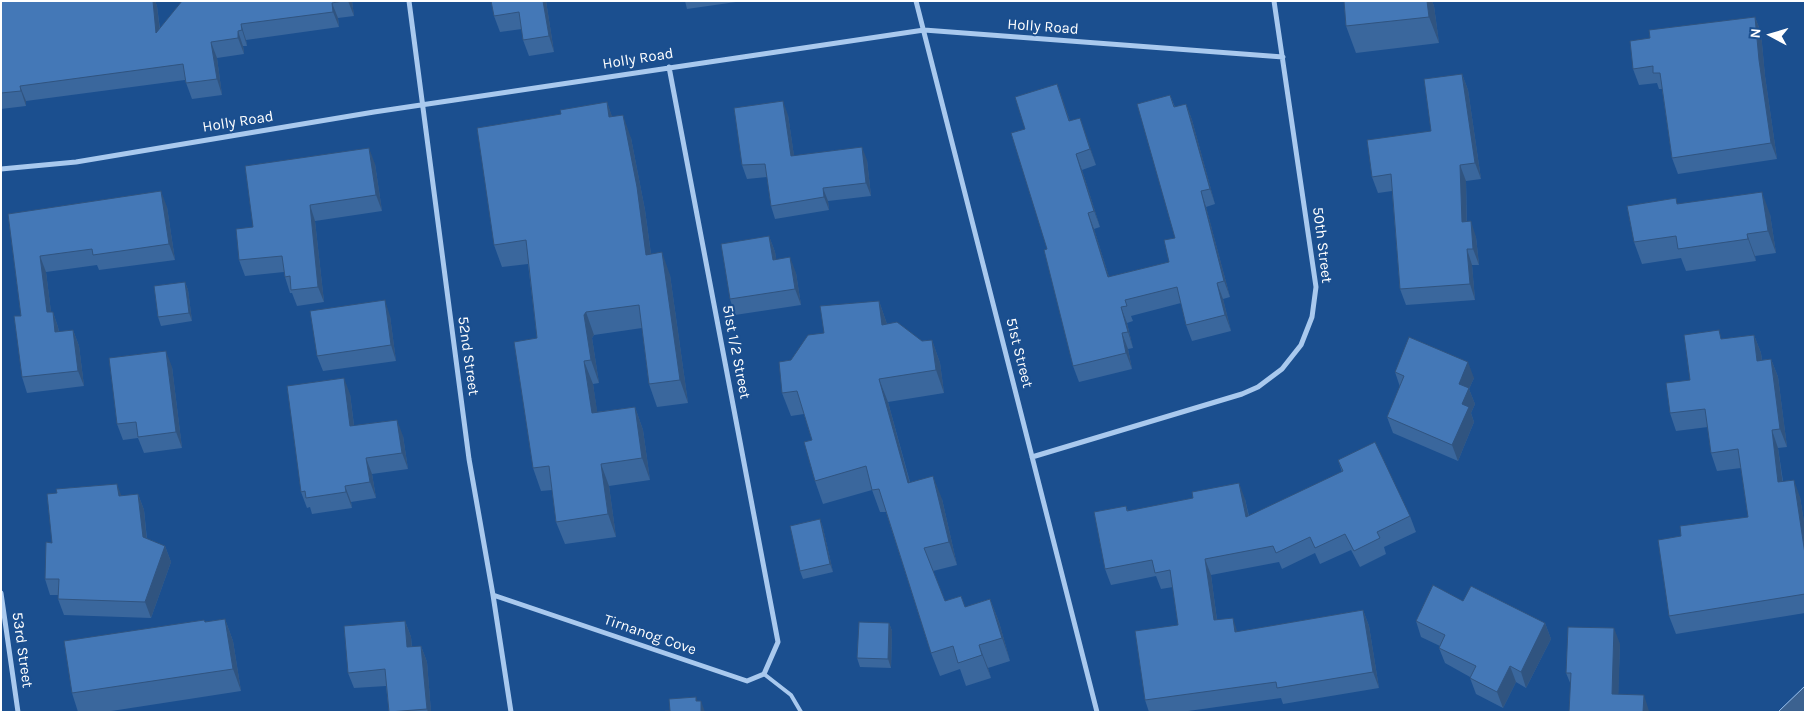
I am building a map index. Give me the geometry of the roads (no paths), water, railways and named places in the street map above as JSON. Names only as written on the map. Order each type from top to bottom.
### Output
[{"type":"street","name":"52nd Street","points":[[409,1],[469,459],[511,712]]},
{"type":"street","name":"51st Street","points":[[916,1],[1097,712]]},
{"type":"street","name":"50th Street","points":[[1032,457],[1242,394],[1258,387],[1282,369],[1301,345],[1312,317],[1316,287],[1274,1]]},
{"type":"street","name":"Holly Road","points":[[1,169],[76,162],[669,67],[924,30],[1282,57]]},
{"type":"street","name":"51st 1/2 Street","points":[[669,67],[778,642],[764,674]]},
{"type":"street","name":"53rd Street","points":[[1,592],[18,712]]},
{"type":"street","name":"Tirnanog Cove","points":[[493,595],[746,681],[764,674]]},
{"type":"lane","points":[[764,674],[791,695],[801,712]]},
{"type":"water","points":[[1805,686],[1805,712],[1778,712]]}]
